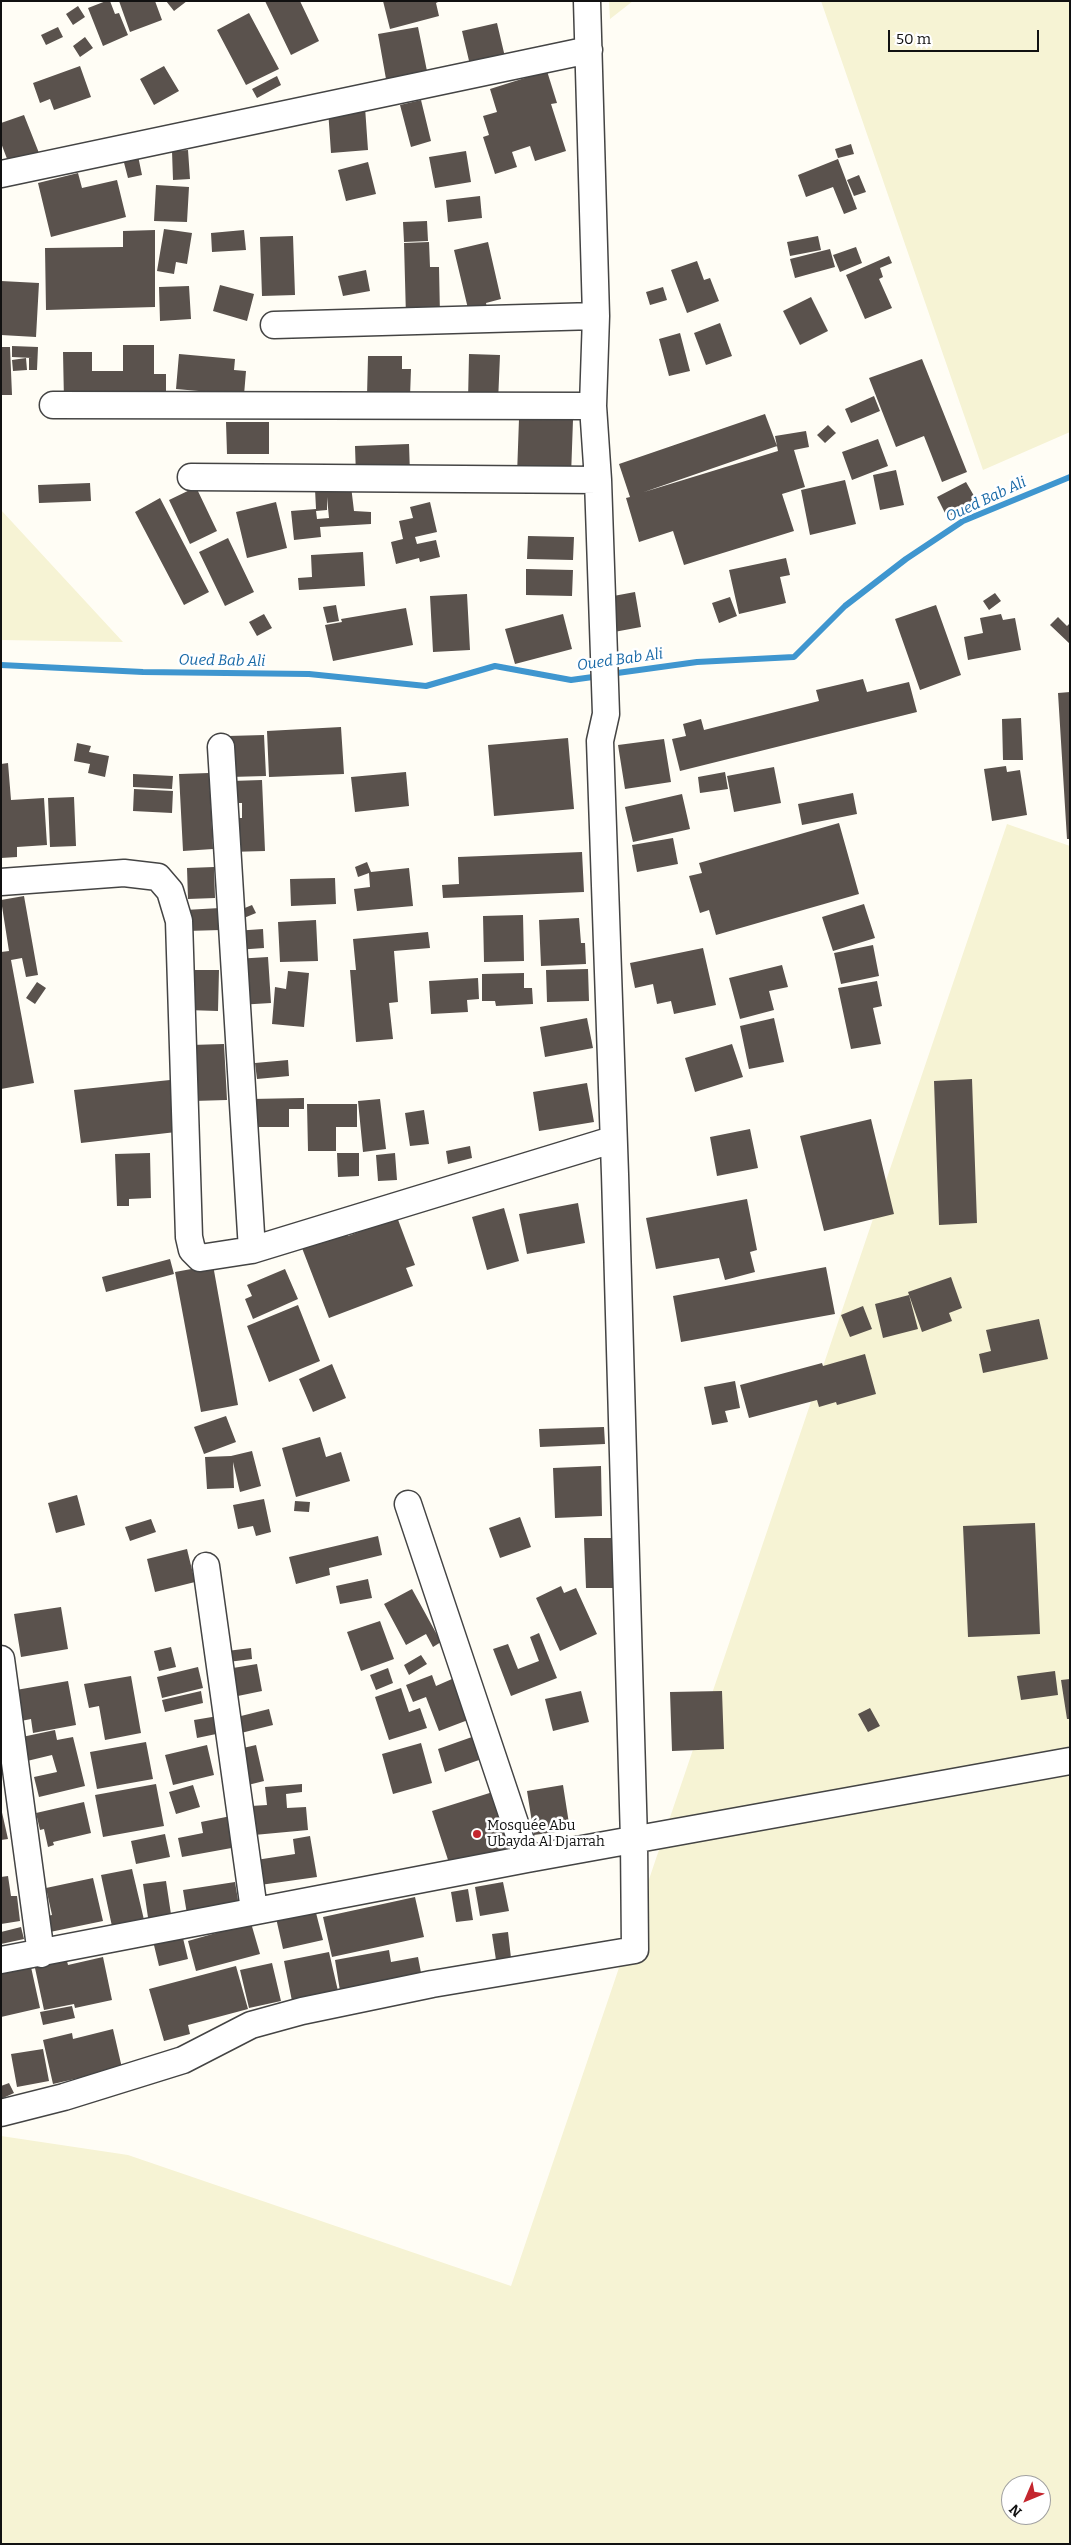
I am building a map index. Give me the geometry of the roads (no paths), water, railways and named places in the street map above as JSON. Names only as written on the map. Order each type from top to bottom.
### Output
[{"type":"street","points":[[1,2113],[64,2097],[183,2060],[251,2025],[302,2011],[432,1984],[635,1950],[634,1840],[615,1174],[612,1140],[600,741],[606,714],[598,480],[593,406],[596,316],[589,50],[592,5]]},
{"type":"street","points":[[1,174],[589,50]]},
{"type":"street","points":[[274,326],[596,316]]},
{"type":"street","points":[[54,405],[593,406]]},
{"type":"street","points":[[191,477],[598,480]]},
{"type":"street","points":[[221,747],[252,1250]]},
{"type":"street","points":[[1,882],[124,874],[158,877],[170,891],[178,921],[189,1237],[192,1250],[200,1258],[252,1250],[612,1140]]},
{"type":"street","points":[[408,1504],[527,1859]]},
{"type":"street","points":[[206,1566],[254,1910]]},
{"type":"street","points":[[1,1659],[41,1954]]},
{"type":"street","points":[[1,1960],[41,1954],[254,1910],[527,1859],[1070,1761]]},
{"type":"waterway","name":"Oued Bab Ali","points":[[610,674],[697,662],[794,657],[845,606],[906,559],[963,521],[1070,477]]},
{"type":"waterway","name":"Oued Bab Ali","points":[[1,665],[143,672],[309,674],[426,686],[495,666],[571,680],[600,676]]},
{"type":"place","name":"Mosquée Abu Ubayda Al Djarrah","points":[[477,1834]]}]
